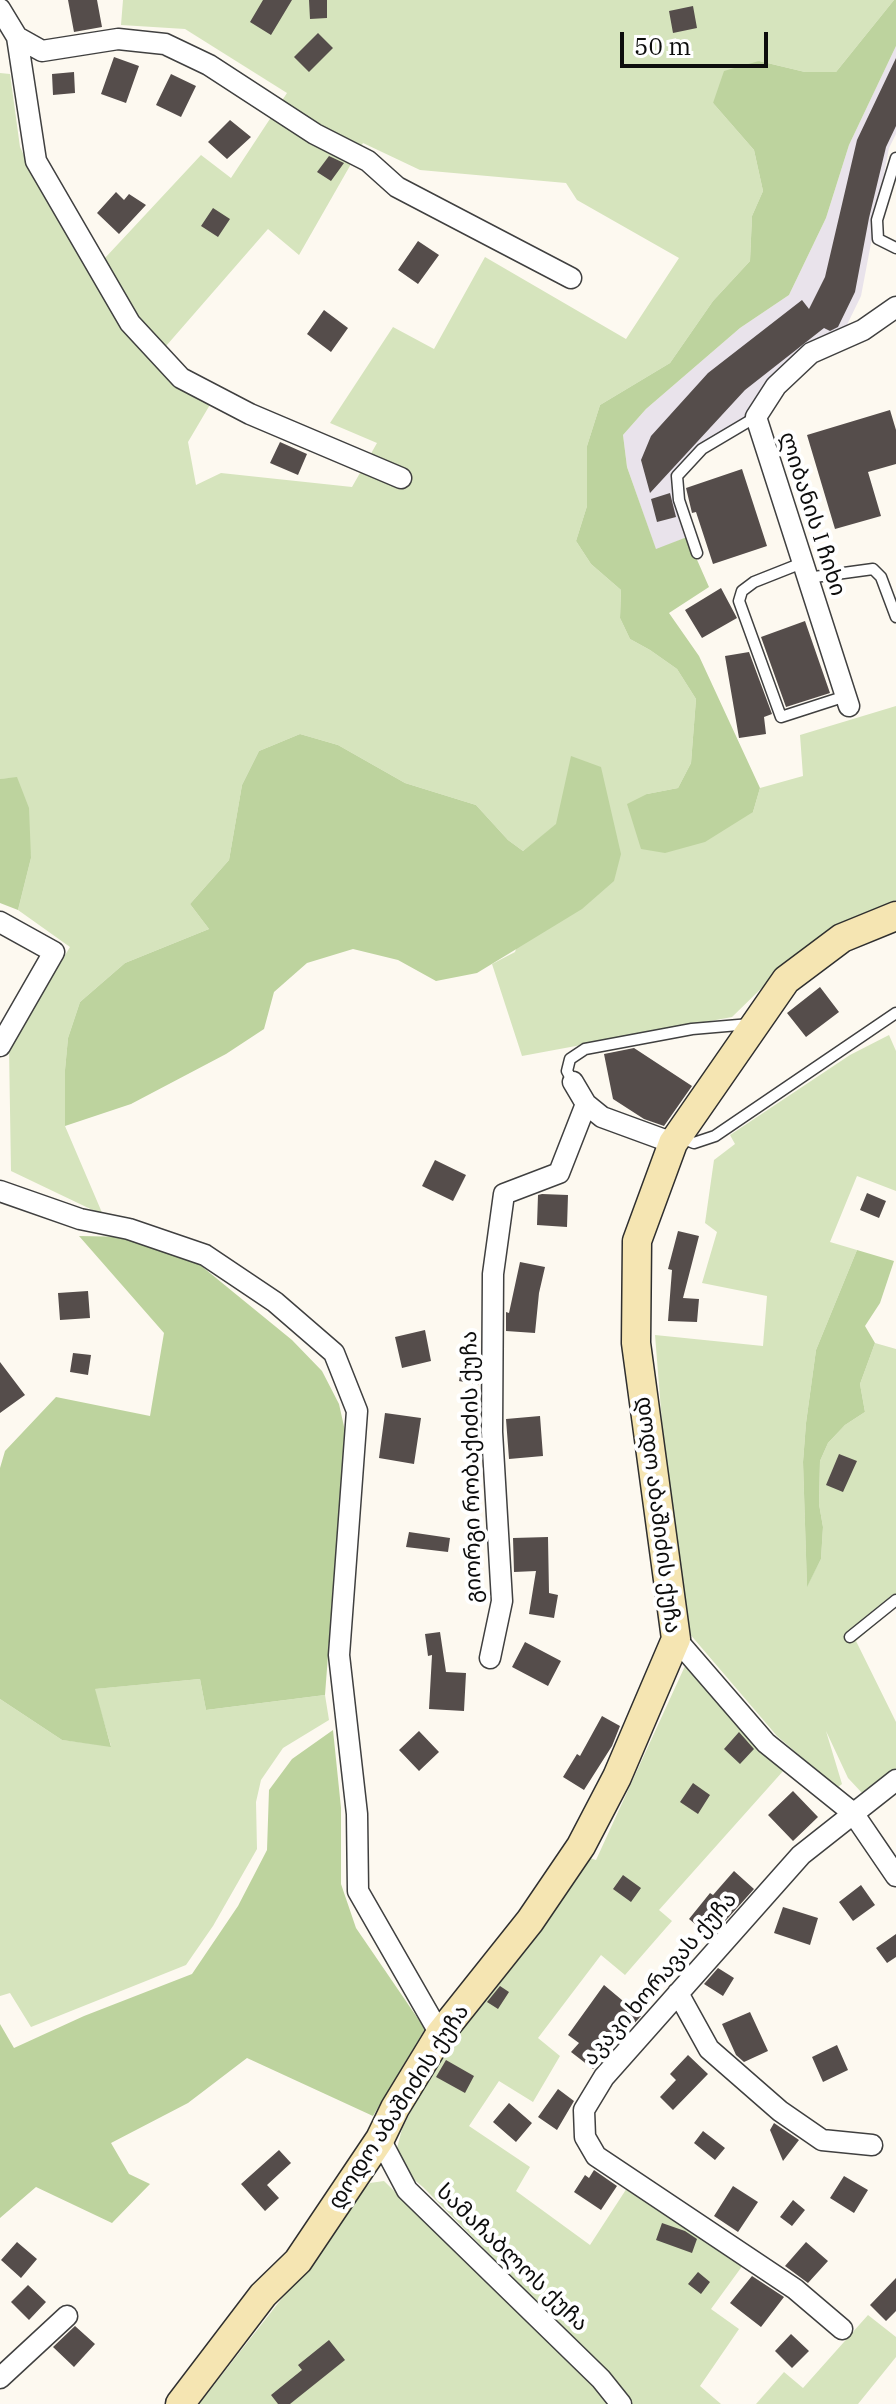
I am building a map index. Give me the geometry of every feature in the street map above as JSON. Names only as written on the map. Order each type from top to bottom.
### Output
[{"type":"street","points":[[0,9],[17,37],[36,161],[130,323],[181,378],[250,414],[401,478]]},
{"type":"street","points":[[17,37],[42,51],[118,39],[165,44],[209,65],[315,134],[368,161],[397,187],[571,278]]},
{"type":"street","name":"ლიბანის I ჩიხი","points":[[848,701],[756,417],[776,386],[811,353],[893,313]]},
{"type":"street","name":"დოდო აბაშიძის ქუჩა","points":[[180,2404],[263,2295],[298,2261],[380,2139],[440,2034],[530,1921],[581,1846],[617,1777],[676,1639],[636,1343],[637,1241],[675,1140],[786,980],[842,938],[896,916]]},
{"type":"street","points":[[0,922],[54,952],[0,1046]]},
{"type":"street","points":[[573,1082],[586,1104],[602,1117],[675,1140]]},
{"type":"street","name":"გიორგი რობაქიძის ქუჩა","points":[[490,1658],[502,1601],[492,1432],[493,1274],[504,1194],[559,1173],[586,1104]]},
{"type":"street","points":[[0,1174],[0,1191],[80,1219],[129,1229],[205,1255],[275,1302],[334,1353],[357,1411],[339,1655],[357,1814],[358,1891],[440,2034]]},
{"type":"street","points":[[676,1639],[766,1743],[853,1813],[896,1876]]},
{"type":"street","name":"აკაკი ხორავას ქუჩა","points":[[842,2329],[795,2289],[596,2156],[585,2137],[584,2110],[604,2077],[801,1855],[896,1780]]},
{"type":"street","points":[[678,1993],[709,2049],[780,2111],[822,2140],[872,2145]]},
{"type":"street","name":"სამაჩაბლოს ქუჩა","points":[[380,2139],[407,2190],[601,2379],[621,2404]]},
{"type":"street","points":[[0,2378],[67,2316]]},
{"type":"lane","points":[[896,158],[877,220],[878,239],[896,248]]},
{"type":"lane","points":[[697,553],[679,500],[677,476],[702,449],[756,417]]},
{"type":"lane","points":[[848,701],[781,717],[778,714],[739,601],[742,591],[754,582],[805,571],[873,569],[881,577],[896,617]]},
{"type":"lane","points":[[675,1140],[694,1143],[715,1136],[896,1013]]},
{"type":"lane","points":[[573,1082],[567,1071],[570,1059],[585,1049],[692,1029],[756,1023]]},
{"type":"lane","points":[[850,1637],[896,1600]]},
{"type":"shaded area","points":[[896,46],[896,134],[889,148],[861,296],[843,333],[754,413],[673,475],[687,537],[656,550],[627,467],[623,435],[646,409],[740,328],[789,295],[826,218],[849,145]]},
{"type":"green space","points":[[123,0],[894,0],[836,72],[805,72],[759,61],[713,103],[754,150],[763,191],[752,216],[750,261],[713,301],[670,363],[600,405],[587,446],[587,506],[576,541],[591,564],[621,590],[620,618],[630,639],[677,669],[696,699],[691,763],[678,788],[647,794],[753,812],[760,788],[803,776],[800,735],[896,706],[896,900],[828,931],[732,1017],[522,1056],[492,964],[515,952],[556,825],[523,851],[508,840],[476,805],[405,783],[338,745],[300,734],[259,751],[242,785],[229,860],[190,904],[209,929],[125,963],[80,1002],[68,1038],[65,1126],[103,1215],[11,1171],[9,1048],[70,947],[18,910],[31,858],[17,778],[0,779],[0,73],[10,74],[20,147],[91,273],[201,155],[231,178],[287,93],[185,29],[121,25]],"holes":[[[363,143],[420,170],[566,183],[577,200],[679,258],[626,339],[485,257],[434,349],[393,327],[330,423],[377,443],[352,487],[221,473],[196,485],[188,442],[211,403],[153,361],[268,229],[299,255]]]},
{"type":"green space","points":[[894,0],[896,46],[849,145],[826,218],[789,295],[740,328],[646,409],[623,435],[627,467],[656,549],[687,537],[709,587],[669,613],[699,656],[760,788],[753,812],[705,842],[665,853],[641,849],[627,804],[647,794],[678,788],[691,763],[696,699],[677,669],[630,639],[620,618],[621,590],[591,564],[576,541],[587,506],[587,446],[600,405],[670,363],[713,301],[750,261],[752,216],[763,191],[754,150],[713,103],[724,71],[759,61],[805,72],[836,72]]},
{"type":"green space","points":[[300,734],[338,745],[405,783],[476,805],[508,840],[523,851],[556,824],[571,756],[601,767],[621,854],[614,881],[582,909],[477,973],[436,981],[398,960],[353,949],[307,963],[274,992],[264,1029],[226,1054],[131,1104],[65,1126],[68,1038],[80,1002],[125,963],[209,929],[190,904],[229,860],[242,785],[259,751]]},
{"type":"green space","points":[[17,777],[29,808],[31,858],[18,910],[0,903],[0,779]]},
{"type":"green space","points":[[889,1035],[896,1051],[896,1191],[857,1176],[830,1242],[857,1250],[816,1350],[803,1462],[807,1586],[821,1559],[820,1461],[828,1443],[845,1425],[865,1412],[860,1384],[875,1343],[896,1349],[896,1607],[856,1641],[896,1722],[896,1768],[863,1794],[848,1778],[826,1731],[842,1784],[837,1788],[777,1736],[689,1633],[671,1535],[655,1335],[763,1346],[767,1296],[702,1283],[717,1232],[705,1223],[714,1160],[735,1144],[730,1135],[850,1055]]},
{"type":"green space","points":[[79,1236],[130,1237],[194,1260],[292,1340],[322,1371],[339,1404],[345,1431],[325,1695],[206,1710],[200,1679],[95,1689],[111,1747],[62,1740],[0,1699],[0,1468],[5,1451],[56,1397],[150,1416],[164,1333]]},
{"type":"green space","points":[[857,1250],[894,1261],[880,1303],[865,1326],[875,1343],[860,1384],[865,1412],[845,1425],[828,1443],[820,1461],[821,1559],[807,1587],[803,1462],[816,1350]]},
{"type":"green space","points":[[685,1666],[761,1753],[784,1770],[659,1910],[672,1921],[625,1975],[601,1955],[538,2038],[560,2056],[533,2102],[499,2081],[469,2126],[530,2167],[516,2191],[590,2245],[627,2188],[743,2265],[711,2309],[739,2329],[700,2386],[721,2404],[630,2404],[602,2368],[407,2174],[396,2152],[402,2129],[444,2047],[587,1857],[596,1860]]},
{"type":"green space","points":[[200,1679],[206,1710],[325,1695],[329,1720],[283,1748],[261,1780],[256,1802],[257,1849],[213,1926],[186,1965],[31,2027],[10,1993],[0,1996],[0,1699],[62,1740],[111,1746],[94,1689]]},
{"type":"green space","points":[[333,1730],[341,1808],[341,1884],[356,1928],[425,2029],[373,2116],[247,2058],[188,2103],[111,2143],[129,2174],[150,2184],[112,2223],[36,2187],[0,2218],[0,2024],[14,2048],[84,2016],[192,1974],[238,1906],[267,1850],[269,1790],[292,1759]]},
{"type":"green space","points":[[384,2181],[610,2404],[199,2404],[355,2199],[370,2183]]},
{"type":"green space","points":[[868,2315],[896,2337],[896,2357],[858,2404],[756,2404],[784,2372],[803,2388]]},
{"type":"building","points":[[68,0],[97,0],[102,27],[74,32]]},
{"type":"building","points":[[263,0],[292,0],[271,35],[250,22]]},
{"type":"building","points":[[309,0],[327,0],[327,18],[310,19]]},
{"type":"building","points":[[693,6],[697,28],[673,33],[669,11]]},
{"type":"building","points":[[318,33],[333,48],[309,72],[294,57]]},
{"type":"building","points":[[114,57],[139,66],[126,103],[101,94]]},
{"type":"building","points":[[896,58],[896,126],[886,147],[855,292],[838,327],[830,331],[824,328],[745,390],[650,493],[641,460],[651,436],[708,373],[802,300],[809,309],[825,277],[857,140]]},
{"type":"building","points":[[74,72],[75,93],[53,95],[52,74]]},
{"type":"building","points":[[171,74],[196,86],[181,117],[156,105]]},
{"type":"building","points":[[230,120],[251,137],[227,159],[208,142]]},
{"type":"building","points":[[329,156],[344,163],[331,181],[317,172]]},
{"type":"building","points":[[116,192],[124,200],[129,194],[146,205],[119,234],[97,213]]},
{"type":"building","points":[[213,208],[230,219],[218,237],[201,226]]},
{"type":"building","points":[[418,241],[439,255],[418,284],[398,270]]},
{"type":"building","points":[[324,310],[348,328],[331,352],[307,334]]},
{"type":"building","points":[[890,410],[896,430],[896,464],[868,472],[881,516],[835,529],[807,435]]},
{"type":"building","points":[[280,442],[307,454],[298,475],[270,463]]},
{"type":"building","points":[[742,469],[767,546],[713,564],[696,512],[692,513],[686,488]]},
{"type":"building","points":[[670,493],[676,517],[657,522],[651,499]]},
{"type":"building","points":[[721,588],[737,618],[702,638],[685,610]]},
{"type":"building","points":[[805,621],[830,693],[786,707],[761,637]]},
{"type":"building","points":[[749,652],[772,714],[764,717],[766,734],[739,738],[725,656]]},
{"type":"building","points":[[820,987],[839,1012],[806,1037],[787,1013]]},
{"type":"building","points":[[634,1048],[692,1086],[664,1126],[644,1119],[613,1099],[604,1054]]},
{"type":"building","points":[[435,1160],[466,1175],[453,1201],[422,1186]]},
{"type":"building","points":[[867,1193],[886,1201],[879,1218],[860,1210]]},
{"type":"building","points":[[538,1195],[568,1195],[567,1227],[537,1225]]},
{"type":"building","points":[[678,1231],[699,1236],[683,1298],[699,1299],[697,1322],[668,1321],[672,1270],[668,1269]]},
{"type":"building","points":[[520,1262],[545,1267],[535,1333],[506,1331],[506,1312],[509,1313]]},
{"type":"building","points":[[88,1291],[90,1318],[60,1320],[58,1293]]},
{"type":"building","points":[[425,1330],[431,1361],[402,1368],[395,1337]]},
{"type":"building","points":[[73,1353],[91,1355],[88,1375],[70,1372]]},
{"type":"building","points":[[464,1353],[479,1355],[479,1385],[459,1381]]},
{"type":"building","points":[[0,1362],[25,1395],[0,1413]]},
{"type":"building","points":[[385,1413],[421,1418],[414,1464],[379,1458]]},
{"type":"building","points":[[540,1416],[543,1456],[509,1459],[506,1419]]},
{"type":"building","points":[[839,1454],[857,1461],[843,1492],[826,1485]]},
{"type":"building","points":[[409,1532],[450,1538],[448,1552],[406,1547]]},
{"type":"building","points":[[548,1537],[549,1593],[558,1595],[554,1618],[529,1614],[536,1571],[514,1572],[513,1538]]},
{"type":"building","points":[[440,1632],[446,1672],[466,1673],[464,1711],[429,1709],[432,1655],[428,1656],[425,1634]]},
{"type":"building","points":[[525,1642],[561,1661],[548,1686],[512,1667]]},
{"type":"building","points":[[602,1716],[620,1726],[612,1746],[584,1790],[563,1777],[577,1754],[580,1756]]},
{"type":"building","points":[[419,1731],[439,1752],[419,1771],[399,1750]]},
{"type":"building","points":[[739,1732],[754,1749],[740,1764],[724,1749]]},
{"type":"building","points":[[693,1783],[710,1795],[698,1814],[680,1802]]},
{"type":"building","points":[[793,1791],[818,1817],[793,1841],[768,1815]]},
{"type":"building","points":[[734,1871],[754,1889],[711,1937],[689,1919],[710,1893],[713,1895]]},
{"type":"building","points":[[623,1875],[641,1888],[631,1902],[613,1889]]},
{"type":"building","points":[[861,1885],[875,1905],[853,1921],[839,1902]]},
{"type":"building","points":[[783,1907],[818,1918],[810,1945],[774,1933]]},
{"type":"building","points":[[896,1934],[896,1957],[887,1963],[876,1948]]},
{"type":"building","points":[[718,1968],[734,1978],[723,1996],[704,1984]]},
{"type":"building","points":[[604,1985],[641,2016],[593,2069],[571,2052],[579,2043],[568,2035]]},
{"type":"building","points":[[500,1986],[509,1992],[498,2009],[487,2002]]},
{"type":"building","points":[[750,2012],[768,2051],[744,2062],[736,2055],[722,2024]]},
{"type":"building","points":[[837,2045],[848,2070],[823,2082],[812,2057]]},
{"type":"building","points":[[688,2055],[708,2074],[673,2110],[660,2097],[676,2080],[670,2074]]},
{"type":"building","points":[[446,2060],[474,2076],[465,2093],[436,2077]]},
{"type":"building","points":[[558,2089],[574,2101],[557,2130],[538,2117]]},
{"type":"building","points":[[509,2103],[532,2123],[516,2142],[493,2122]]},
{"type":"building","points":[[774,2123],[799,2140],[783,2161],[770,2130]]},
{"type":"building","points":[[703,2131],[725,2148],[715,2160],[694,2143]]},
{"type":"building","points":[[279,2150],[291,2163],[267,2185],[279,2198],[265,2211],[241,2184]]},
{"type":"building","points":[[594,2170],[617,2186],[601,2210],[574,2192],[585,2175],[589,2178]]},
{"type":"building","points":[[844,2176],[868,2190],[854,2213],[830,2198]]},
{"type":"building","points":[[733,2186],[758,2202],[738,2232],[714,2216]]},
{"type":"building","points":[[793,2200],[805,2210],[792,2226],[780,2217]]},
{"type":"building","points":[[662,2223],[697,2239],[692,2253],[656,2240]]},
{"type":"building","points":[[17,2242],[37,2259],[21,2278],[1,2260]]},
{"type":"building","points":[[806,2242],[828,2261],[808,2283],[785,2266]]},
{"type":"building","points":[[698,2272],[710,2282],[701,2294],[688,2284]]},
{"type":"building","points":[[752,2276],[784,2297],[761,2327],[730,2303]]},
{"type":"building","points":[[896,2278],[896,2311],[886,2321],[870,2305]]},
{"type":"building","points":[[28,2285],[46,2302],[29,2320],[11,2302]]},
{"type":"building","points":[[75,2326],[95,2344],[74,2367],[53,2347]]},
{"type":"building","points":[[791,2334],[809,2351],[792,2368],[775,2351]]},
{"type":"building","points":[[329,2340],[345,2360],[290,2404],[278,2404],[271,2395],[302,2370],[298,2365]]}]
